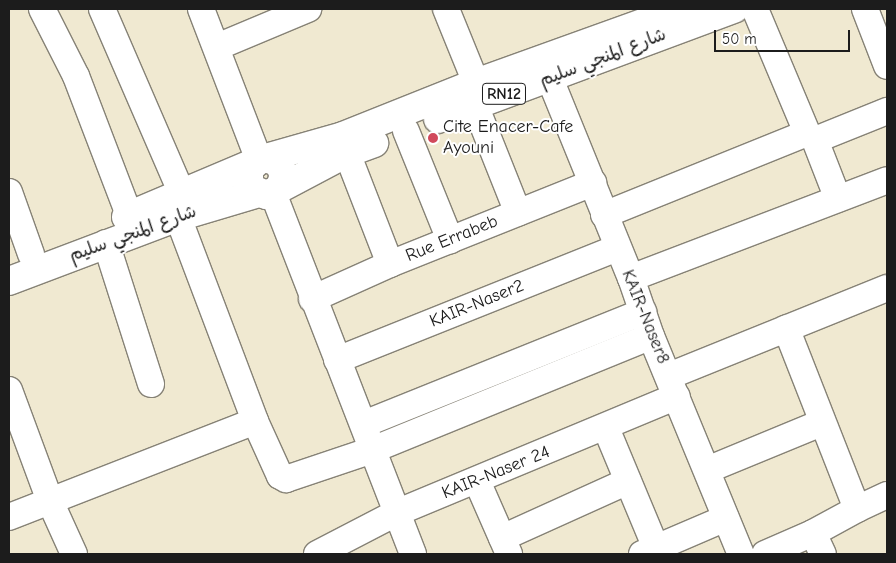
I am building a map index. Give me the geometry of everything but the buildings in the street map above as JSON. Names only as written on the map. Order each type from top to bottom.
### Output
[{"type":"main road","name":"شارع المنجي سليم","points":[[9,281],[106,243],[180,205],[260,160],[476,94],[681,9]]},
{"type":"main road","name":"شارع المنجي سليم","points":[[20,258],[129,216],[180,205],[270,192],[347,153],[406,131],[476,94],[550,79],[734,9]]},
{"type":"main road","points":[[260,160],[249,169],[249,183],[270,192]]},
{"type":"street","points":[[42,9],[76,76],[129,216]]},
{"type":"street","points":[[102,9],[180,205],[255,421],[280,476],[286,480],[372,450],[647,324]]},
{"type":"street","points":[[201,9],[260,160]]},
{"type":"street","points":[[217,47],[308,9]]},
{"type":"street","points":[[446,9],[518,213]]},
{"type":"street","points":[[755,9],[838,199]]},
{"type":"street","points":[[865,9],[887,66]]},
{"type":"street","name":"KAIR-Naser8","points":[[550,79],[741,554]]},
{"type":"street","points":[[604,214],[811,136],[887,111]]},
{"type":"street","points":[[406,131],[450,240]]},
{"type":"street","points":[[347,153],[390,264]]},
{"type":"street","points":[[631,278],[887,180]]},
{"type":"street","name":"Rue Errabeb","points":[[312,299],[390,264],[593,183]]},
{"type":"street","points":[[9,192],[20,258]]},
{"type":"street","points":[[270,192],[364,424],[372,450],[413,554]]},
{"type":"street","points":[[106,243],[151,384]]},
{"type":"street","name":"KAIR-Naser2","points":[[338,360],[617,248]]},
{"type":"street","name":"KAIR-Naser 24","points":[[317,554],[396,513],[606,428],[673,386],[786,328],[887,288]]},
{"type":"street","points":[[364,424],[647,324]]},
{"type":"street","points":[[786,328],[821,423],[857,509]]},
{"type":"street","points":[[9,390],[50,501],[74,554]]},
{"type":"street","points":[[9,518],[255,421]]},
{"type":"street","points":[[707,470],[821,423]]},
{"type":"street","points":[[606,428],[628,481],[649,551],[726,518]]},
{"type":"street","points":[[477,481],[506,546],[628,481]]},
{"type":"street","points":[[765,554],[818,543],[857,509],[887,495]]},
{"type":"place","name":"Cite Enacer-Cafe Ayouni","points":[[433,138]]}]
